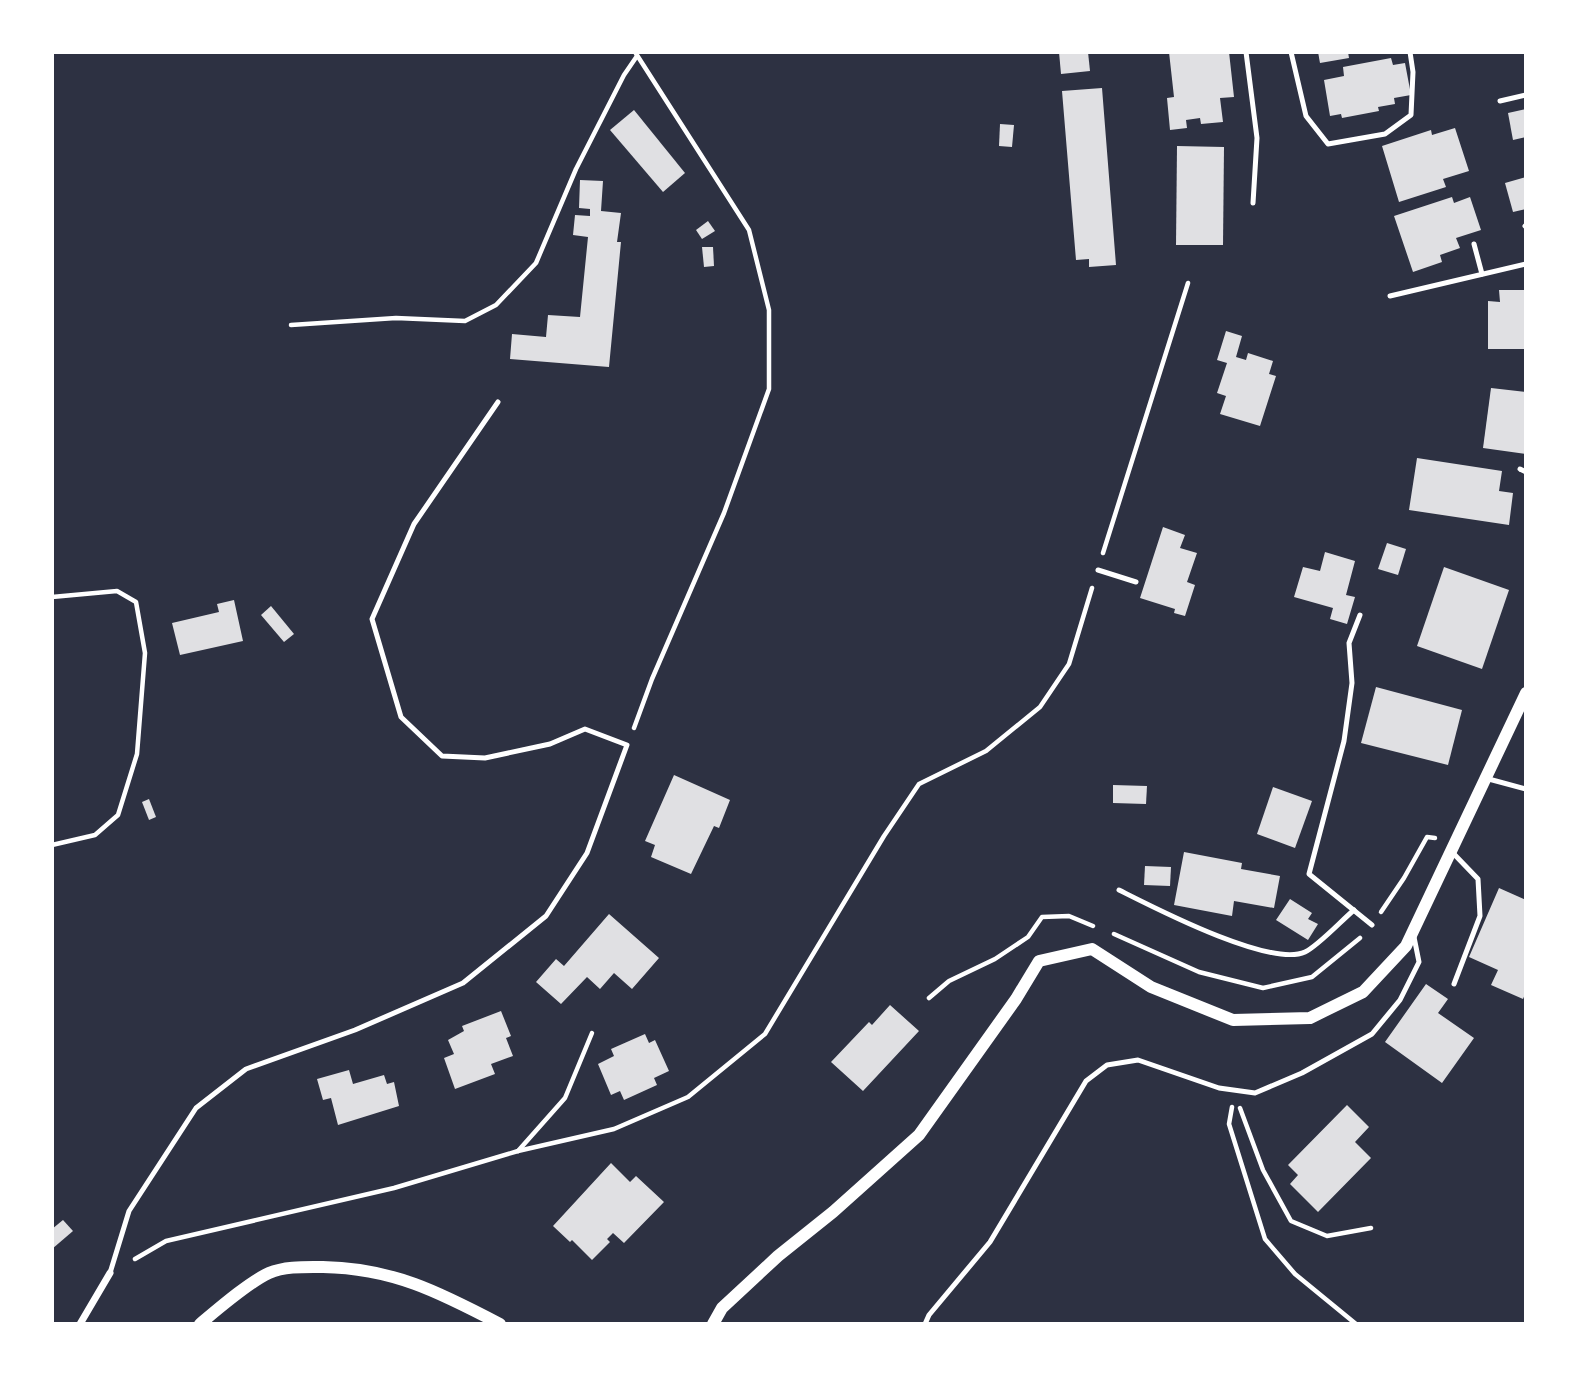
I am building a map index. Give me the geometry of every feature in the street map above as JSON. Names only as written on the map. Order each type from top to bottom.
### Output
[{"type":"street","points":[[713,1324],[722,1308],[919,1135],[1016,999],[1039,961],[1092,949],[1151,987],[1233,1020],[1310,1018],[1363,992],[1406,946],[1525,692]]},
{"type":"street","points":[[200,1324],[270,1273],[301,1267],[355,1268],[403,1279],[450,1298],[500,1324]]},
{"type":"street","points":[[80,1324],[110,1273]]},
{"type":"lane","points":[[1246,52],[1257,138],[1253,203]]},
{"type":"lane","points":[[1291,52],[1306,116],[1328,144],[1385,134],[1411,115],[1413,72],[1410,52]]},
{"type":"lane","points":[[1500,102],[1525,95]]},
{"type":"lane","points":[[1474,244],[1482,274]]},
{"type":"lane","points":[[1390,296],[1525,264]]},
{"type":"lane","points":[[110,1273],[129,1211],[196,1108],[246,1069],[355,1030],[463,982],[546,916],[587,853],[627,745],[585,729],[550,744],[485,758],[442,756],[401,717],[372,618],[414,524],[498,402]]},
{"type":"lane","points":[[1098,570],[1136,582]]},
{"type":"lane","points":[[1360,615],[1349,643],[1352,684],[1344,741],[1309,874],[1372,925]]},
{"type":"lane","points":[[1485,778],[1525,789]]},
{"type":"lane","points":[[1451,850],[1478,879],[1480,916],[1454,984]]},
{"type":"lane","points":[[1119,890],[1213,935],[1275,953],[1304,953],[1354,910]]},
{"type":"lane","points":[[925,1324],[929,1315],[990,1242],[1086,1082],[1107,1065],[1138,1060],[1219,1088],[1255,1093],[1302,1073],[1372,1034],[1400,1000],[1419,962],[1413,931]]},
{"type":"path","points":[[291,326],[396,318],[465,321],[496,305],[536,263],[576,169],[636,54],[750,230],[769,310],[769,389],[724,513],[652,679],[627,745]]},
{"type":"path","points":[[110,1273],[166,1241],[394,1188],[518,1151],[614,1129],[688,1097],[765,1034],[884,836],[919,784],[986,751],[1040,707],[1069,664],[1188,283]]},
{"type":"path","points":[[52,597],[117,591],[136,602],[145,653],[137,754],[118,815],[95,835],[54,845]]},
{"type":"path","points":[[518,1151],[565,1098],[592,1033]]},
{"type":"path","points":[[1234,1090],[1264,1170],[1291,1221],[1327,1236],[1371,1228]]},
{"type":"path","points":[[1234,1090],[1229,1124],[1265,1238],[1296,1274],[1356,1324]]},
{"type":"building","points":[[1059,52],[1088,52],[1090,71],[1061,74]]},
{"type":"building","points":[[1169,52],[1229,52],[1234,97],[1220,98],[1223,122],[1201,124],[1200,118],[1186,120],[1187,128],[1170,130],[1167,98],[1174,97]]},
{"type":"building","points":[[1318,52],[1348,52],[1349,58],[1320,63]]},
{"type":"building","points":[[1391,58],[1393,65],[1405,63],[1411,95],[1394,98],[1395,104],[1378,107],[1379,111],[1342,118],[1341,114],[1330,116],[1324,80],[1344,76],[1343,67]]},
{"type":"building","points":[[1102,88],[1116,265],[1089,267],[1089,259],[1076,260],[1062,91]]},
{"type":"building","points":[[1526,109],[1526,137],[1513,140],[1508,113]]},
{"type":"building","points":[[634,110],[685,173],[663,192],[610,130]]},
{"type":"building","points":[[1000,124],[1014,125],[1012,147],[999,146]]},
{"type":"building","points":[[1455,128],[1469,171],[1443,179],[1446,187],[1399,202],[1382,146],[1431,130],[1432,135]]},
{"type":"building","points":[[1177,146],[1224,147],[1223,245],[1176,245]]},
{"type":"building","points":[[1526,177],[1526,209],[1513,212],[1505,183]]},
{"type":"building","points":[[580,180],[603,181],[601,211],[621,213],[617,242],[621,242],[609,367],[510,359],[512,334],[546,337],[548,315],[580,317],[588,237],[573,235],[575,215],[590,216],[590,209],[579,208]]},
{"type":"building","points":[[1452,197],[1454,203],[1470,197],[1481,230],[1456,238],[1460,248],[1440,255],[1442,262],[1413,272],[1394,216]]},
{"type":"building","points":[[708,221],[715,231],[702,239],[696,230]]},
{"type":"building","points":[[702,247],[713,247],[714,266],[704,267]]},
{"type":"building","points":[[1499,290],[1526,290],[1526,349],[1488,349],[1488,301],[1500,302]]},
{"type":"building","points":[[1226,331],[1242,336],[1236,357],[1246,360],[1248,353],[1273,361],[1269,374],[1276,376],[1260,426],[1220,414],[1226,396],[1217,393],[1227,363],[1217,360]]},
{"type":"building","points":[[1491,388],[1526,392],[1526,454],[1483,448]]},
{"type":"building","points":[[1417,458],[1502,471],[1499,491],[1513,493],[1509,525],[1409,510]]},
{"type":"building","points":[[1163,527],[1185,535],[1180,548],[1197,553],[1187,582],[1195,585],[1185,616],[1174,613],[1175,609],[1140,598]]},
{"type":"building","points":[[1387,543],[1406,549],[1398,575],[1378,569]]},
{"type":"building","points":[[1325,552],[1355,561],[1346,595],[1355,597],[1347,624],[1330,619],[1333,608],[1294,597],[1303,567],[1320,571]]},
{"type":"building","points":[[1444,567],[1509,590],[1482,669],[1417,646]]},
{"type":"building","points":[[234,600],[243,641],[180,655],[172,623],[219,612],[217,604]]},
{"type":"building","points":[[271,606],[294,634],[284,642],[261,615]]},
{"type":"building","points":[[1376,687],[1462,710],[1448,765],[1361,743]]},
{"type":"building","points":[[674,775],[730,800],[719,828],[714,826],[691,874],[651,857],[655,845],[645,841]]},
{"type":"building","points":[[1113,785],[1147,786],[1146,804],[1113,803]]},
{"type":"building","points":[[1273,787],[1312,801],[1295,848],[1257,834]]},
{"type":"building","points":[[149,799],[156,817],[149,820],[142,802]]},
{"type":"building","points":[[1184,852],[1242,863],[1241,869],[1280,876],[1274,908],[1234,901],[1232,916],[1174,905]]},
{"type":"building","points":[[1145,866],[1171,867],[1170,886],[1144,885]]},
{"type":"building","points":[[1499,888],[1526,900],[1526,992],[1523,999],[1491,985],[1498,970],[1469,957]]},
{"type":"building","points":[[1290,899],[1312,913],[1308,919],[1318,924],[1308,940],[1276,920]]},
{"type":"building","points":[[609,914],[659,958],[632,989],[614,973],[600,989],[587,977],[561,1004],[536,982],[556,959],[564,966]]},
{"type":"building","points":[[1426,984],[1448,999],[1438,1013],[1474,1038],[1442,1083],[1385,1042]]},
{"type":"building","points":[[890,1005],[919,1031],[863,1091],[831,1062],[869,1022],[872,1025]]},
{"type":"building","points":[[501,1011],[511,1036],[506,1038],[513,1056],[491,1064],[495,1074],[455,1089],[444,1058],[454,1054],[448,1040],[464,1031],[462,1026]]},
{"type":"building","points":[[645,1034],[649,1043],[655,1040],[669,1071],[654,1078],[657,1085],[624,1100],[620,1091],[611,1095],[598,1064],[614,1056],[611,1049]]},
{"type":"building","points":[[349,1070],[353,1084],[384,1075],[387,1084],[394,1082],[399,1106],[338,1125],[331,1098],[323,1100],[317,1079]]},
{"type":"building","points":[[1347,1105],[1369,1127],[1355,1142],[1371,1158],[1318,1212],[1290,1184],[1298,1175],[1288,1165]]},
{"type":"building","points":[[611,1163],[630,1182],[636,1176],[664,1202],[624,1243],[613,1233],[607,1239],[610,1242],[592,1260],[553,1226]]},
{"type":"building","points":[[63,1220],[73,1231],[52,1249],[52,1229]]}]
